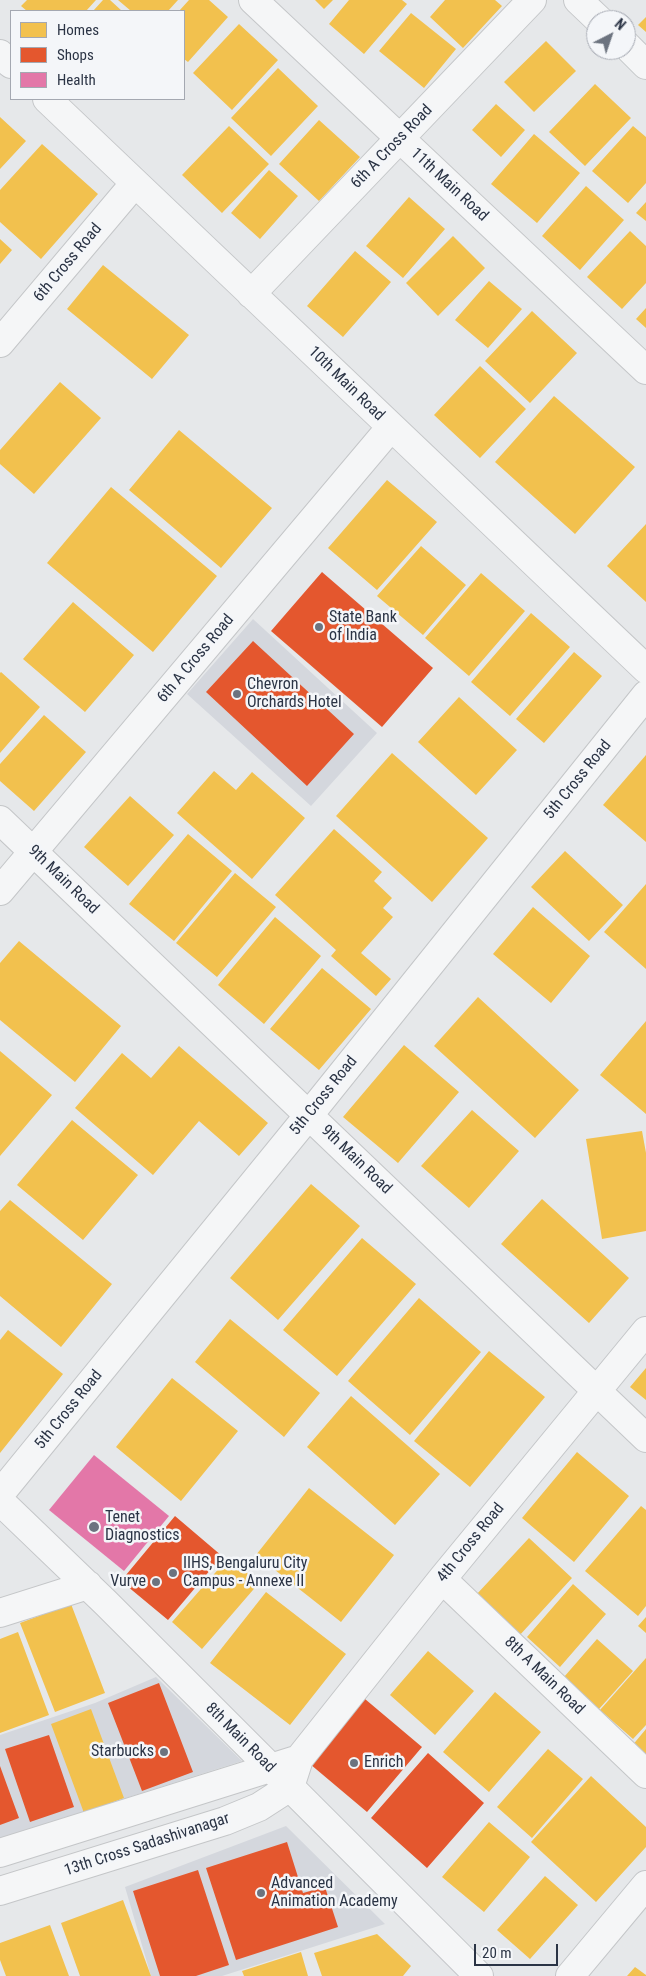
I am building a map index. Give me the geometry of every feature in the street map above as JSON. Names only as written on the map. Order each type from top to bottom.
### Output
[{"type":"street","name":"11th Main Road","points":[[252,0],[646,370]]},
{"type":"street","name":"6th A Cross Road","points":[[251,294],[532,0]]},
{"type":"street","points":[[578,0],[588,10]]},
{"type":"street","points":[[0,54],[10,63]]},
{"type":"street","points":[[636,56],[646,65]]},
{"type":"street","name":"10th Main Road","points":[[48,100],[646,669]]},
{"type":"street","name":"6th Cross Road","points":[[0,343],[135,183]]},
{"type":"street","name":"6th A Cross Road","points":[[0,891],[391,427]]},
{"type":"street","name":"5th Cross Road","points":[[0,1494],[309,1115],[646,695]]},
{"type":"street","name":"9th Main Road","points":[[0,820],[646,1438]]},
{"type":"street","name":"4th Cross Road","points":[[299,1759],[442,1579],[646,1331]]},
{"type":"street","name":"8th Main Road","points":[[0,1501],[290,1788],[463,1970]]},
{"type":"street","name":"8th A Main Road","points":[[442,1579],[646,1774]]},
{"type":"street","points":[[0,1612],[88,1586]]},
{"type":"street","points":[[0,1854],[299,1759]]},
{"type":"street","points":[[290,1788],[299,1759]]},
{"type":"street","name":"13th Cross Sadashivanagar","points":[[0,1891],[225,1821],[259,1807],[290,1788]]},
{"type":"street","points":[[570,1976],[646,1885]]},
{"type":"shaded area","points":[[253,619],[377,733],[311,806],[187,694]]},
{"type":"shaded area","points":[[156,1677],[242,1761],[0,1838],[0,1735],[95,1703]]},
{"type":"shaded area","points":[[286,1826],[385,1924],[222,1976],[151,1976],[125,1887]]},
{"type":"building: Homes","points":[[27,0],[96,0],[87,10],[26,10],[21,6]]},
{"type":"building: Homes","points":[[103,0],[110,0],[121,10],[94,10]]},
{"type":"building: Homes","points":[[118,0],[178,0],[169,10],[130,10]]},
{"type":"building: Homes","points":[[189,0],[209,0],[228,17],[188,62],[185,60],[185,10],[180,10]]},
{"type":"building: Homes","points":[[315,0],[333,0],[324,9]]},
{"type":"building: Homes","points":[[349,0],[402,0],[407,4],[364,54],[329,24]]},
{"type":"building: Homes","points":[[445,0],[495,0],[502,6],[463,48],[430,17]]},
{"type":"building: Homes","points":[[411,13],[456,49],[424,88],[379,51]]},
{"type":"building: Homes","points":[[646,17],[646,32],[638,25]]},
{"type":"building: Homes","points":[[239,24],[278,60],[232,110],[193,73]]},
{"type":"building: Homes","points":[[546,41],[576,71],[534,112],[504,82]]},
{"type":"building: Homes","points":[[278,68],[318,106],[271,156],[231,118]]},
{"type":"building: Homes","points":[[595,84],[631,118],[585,166],[549,132]]},
{"type":"building: Homes","points":[[496,104],[525,130],[501,157],[472,130]]},
{"type":"building: Homes","points":[[0,117],[26,141],[0,169]]},
{"type":"building: Homes","points":[[319,120],[360,157],[319,201],[279,164]]},
{"type":"building: Homes","points":[[229,126],[269,164],[222,213],[182,175]]},
{"type":"building: Homes","points":[[633,126],[646,137],[646,183],[628,203],[592,171]]},
{"type":"building: Homes","points":[[534,134],[580,173],[537,223],[491,184]]},
{"type":"building: Homes","points":[[42,144],[98,194],[41,259],[0,222],[0,190]]},
{"type":"building: Homes","points":[[269,170],[298,196],[260,239],[231,213]]},
{"type":"building: Homes","points":[[586,186],[624,220],[580,270],[542,236]]},
{"type":"building: Homes","points":[[409,197],[445,229],[403,278],[366,246]]},
{"type":"building: Homes","points":[[646,202],[646,221],[636,213]]},
{"type":"building: Homes","points":[[630,231],[646,246],[646,283],[622,309],[587,277]]},
{"type":"building: Homes","points":[[453,236],[485,268],[438,316],[406,283]]},
{"type":"building: Homes","points":[[0,239],[12,250],[0,264]]},
{"type":"building: Homes","points":[[355,251],[391,282],[343,337],[307,306]]},
{"type":"building: Homes","points":[[103,265],[189,335],[152,379],[67,309]]},
{"type":"building: Homes","points":[[489,281],[522,309],[488,348],[455,320]]},
{"type":"building: Homes","points":[[646,308],[646,328],[636,319]]},
{"type":"building: Homes","points":[[532,311],[577,353],[530,403],[485,361]]},
{"type":"building: Homes","points":[[480,366],[526,409],[480,458],[434,415]]},
{"type":"building: Homes","points":[[60,382],[101,418],[34,494],[0,464],[0,450]]},
{"type":"building: Homes","points":[[554,396],[635,467],[575,534],[495,462]]},
{"type":"building: Homes","points":[[179,430],[272,508],[221,568],[129,490]]},
{"type":"building: Homes","points":[[387,480],[437,522],[377,590],[328,548]]},
{"type":"building: Homes","points":[[111,487],[217,576],[153,652],[47,563]]},
{"type":"building: Homes","points":[[646,524],[646,602],[607,566]]},
{"type":"building: Homes","points":[[421,546],[466,585],[423,635],[377,596]]},
{"type":"building: Homes","points":[[481,573],[525,611],[469,676],[425,638]]},
{"type":"building: Homes","points":[[73,602],[134,655],[85,712],[23,659]]},
{"type":"building: Homes","points":[[531,613],[570,647],[510,716],[471,682]]},
{"type":"building: Homes","points":[[574,652],[602,676],[544,743],[516,719]]},
{"type":"building: Homes","points":[[0,673],[40,707],[0,753]]},
{"type":"building: Homes","points":[[459,697],[517,750],[476,795],[418,742]]},
{"type":"building: Homes","points":[[44,715],[86,752],[34,811],[0,781],[0,764]]},
{"type":"building: Homes","points":[[392,753],[488,838],[432,902],[336,816]]},
{"type":"building: Homes","points":[[646,755],[646,842],[603,805]]},
{"type":"building: Homes","points":[[214,771],[236,790],[252,772],[305,818],[252,879],[177,813]]},
{"type":"building: Homes","points":[[130,796],[174,835],[128,886],[84,847]]},
{"type":"building: Homes","points":[[334,829],[382,872],[374,881],[392,898],[383,908],[393,917],[361,953],[391,979],[376,996],[331,956],[336,950],[275,895]]},
{"type":"building: Homes","points":[[188,834],[232,871],[174,941],[129,904]]},
{"type":"building: Homes","points":[[565,851],[623,905],[589,941],[531,887]]},
{"type":"building: Homes","points":[[235,873],[276,907],[217,977],[176,943]]},
{"type":"building: Homes","points":[[646,884],[646,969],[604,932]]},
{"type":"building: Homes","points":[[533,907],[590,956],[551,1003],[493,954]]},
{"type":"building: Homes","points":[[275,917],[321,956],[264,1024],[218,985]]},
{"type":"building: Homes","points":[[19,941],[121,1026],[75,1082],[0,1020],[0,963]]},
{"type":"building: Homes","points":[[322,968],[371,1009],[319,1070],[270,1029]]},
{"type":"building: Homes","points":[[478,997],[579,1090],[535,1138],[434,1046]]},
{"type":"building: Homes","points":[[646,1021],[646,1114],[600,1075]]},
{"type":"building: Homes","points":[[404,1045],[459,1092],[398,1163],[343,1117]]},
{"type":"building: Homes","points":[[179,1046],[268,1123],[239,1156],[199,1121],[153,1175],[75,1108],[122,1053],[151,1078]]},
{"type":"building: Homes","points":[[0,1051],[52,1095],[0,1156]]},
{"type":"building: Homes","points":[[472,1110],[519,1151],[469,1208],[421,1166]]},
{"type":"building: Homes","points":[[72,1120],[138,1175],[83,1240],[17,1185]]},
{"type":"building: Homes","points":[[642,1131],[646,1153],[646,1231],[602,1239],[586,1139]]},
{"type":"building: Homes","points":[[311,1184],[360,1226],[278,1320],[230,1278]]},
{"type":"building: Homes","points":[[542,1199],[629,1278],[589,1323],[501,1244]]},
{"type":"building: Homes","points":[[10,1200],[112,1284],[61,1347],[0,1296],[0,1211]]},
{"type":"building: Homes","points":[[362,1238],[416,1284],[337,1376],[283,1330]]},
{"type":"building: Homes","points":[[419,1298],[481,1352],[410,1435],[348,1381]]},
{"type":"building: Homes","points":[[230,1319],[320,1393],[284,1437],[195,1362]]},
{"type":"building: Homes","points":[[8,1330],[63,1374],[0,1453],[0,1340]]},
{"type":"building: Homes","points":[[489,1351],[545,1397],[470,1487],[414,1441]]},
{"type":"building: Homes","points":[[646,1368],[646,1400],[630,1387]]},
{"type":"building: Homes","points":[[172,1378],[238,1431],[181,1501],[116,1447]]},
{"type":"building: Homes","points":[[351,1396],[440,1474],[395,1525],[307,1447]]},
{"type":"building: Homes","points":[[577,1452],[629,1496],[574,1562],[522,1518]]},
{"type":"building: Homes","points":[[309,1488],[394,1555],[341,1622],[256,1555]]},
{"type":"building: Homes","points":[[641,1506],[646,1510],[646,1606],[638,1616],[585,1571]]},
{"type":"building: Homes","points":[[529,1538],[572,1578],[519,1636],[476,1595]]},
{"type":"building: Homes","points":[[229,1557],[259,1583],[202,1649],[172,1622]]},
{"type":"building: Homes","points":[[573,1584],[606,1614],[560,1667],[527,1637]]},
{"type":"building: Homes","points":[[266,1592],[346,1654],[290,1725],[210,1663]]},
{"type":"building: Homes","points":[[71,1604],[105,1693],[55,1712],[20,1623]]},
{"type":"building: Homes","points":[[646,1617],[646,1633],[638,1626]]},
{"type":"building: Homes","points":[[18,1632],[49,1715],[0,1733],[0,1639]]},
{"type":"building: Homes","points":[[597,1639],[633,1671],[599,1709],[564,1677]]},
{"type":"building: Homes","points":[[428,1651],[474,1691],[435,1735],[390,1695]]},
{"type":"building: Homes","points":[[646,1658],[646,1725],[633,1739],[600,1710]]},
{"type":"building: Homes","points":[[495,1692],[541,1732],[489,1792],[443,1752]]},
{"type":"building: Homes","points":[[91,1709],[124,1798],[84,1813],[51,1724]]},
{"type":"building: Homes","points":[[646,1729],[646,1760],[631,1747]]},
{"type":"building: Homes","points":[[548,1749],[583,1779],[532,1838],[497,1807]]},
{"type":"building: Homes","points":[[591,1776],[646,1827],[646,1847],[596,1902],[531,1842]]},
{"type":"building: Homes","points":[[489,1822],[530,1857],[484,1912],[442,1877]]},
{"type":"building: Homes","points":[[545,1876],[578,1905],[530,1959],[497,1930]]},
{"type":"building: Homes","points":[[123,1900],[151,1976],[80,1976],[61,1923]]},
{"type":"building: Homes","points":[[50,1925],[69,1976],[6,1976],[0,1960],[0,1943]]},
{"type":"building: Homes","points":[[377,1934],[411,1966],[403,1976],[322,1976],[314,1953]]},
{"type":"building: Homes","points":[[301,1952],[308,1976],[244,1976],[242,1971]]},
{"type":"building: Homes","points":[[635,1967],[646,1975],[646,1976],[627,1976]]},
{"type":"building: Shops","points":[[322,572],[433,668],[382,727],[271,631]]},
{"type":"building: Shops","points":[[253,641],[354,734],[307,786],[206,692]]},
{"type":"building: Shops","points":[[175,1516],[222,1556],[168,1620],[121,1581]]},
{"type":"building: Shops","points":[[159,1683],[193,1772],[142,1791],[108,1703]]},
{"type":"building: Shops","points":[[365,1699],[422,1747],[367,1812],[310,1764]]},
{"type":"building: Shops","points":[[49,1735],[74,1807],[30,1822],[5,1749]]},
{"type":"building: Shops","points":[[428,1753],[484,1803],[427,1868],[371,1818]]},
{"type":"building: Shops","points":[[0,1766],[19,1818],[0,1825]]},
{"type":"building: Shops","points":[[287,1842],[303,1893],[325,1887],[338,1927],[236,1960],[206,1868]]},
{"type":"building: Shops","points":[[198,1870],[229,1965],[196,1976],[160,1976],[133,1891]]},
{"type":"building: Health","points":[[94,1455],[169,1516],[124,1571],[49,1510]]},
{"type":"place","name":"State Bank of India","points":[[319,627]]},
{"type":"place","name":"Chevron Orchards Hotel","points":[[237,694]]},
{"type":"place","name":"Tenet Diagnostics","points":[[94,1527]]},
{"type":"place","name":"IIHS, Bengaluru City Campus - Annexe II","points":[[173,1573]]},
{"type":"place","name":"Vurve","points":[[156,1582]]},
{"type":"place","name":"Starbucks","points":[[164,1752]]},
{"type":"place","name":"Enrich","points":[[354,1763]]},
{"type":"place","name":"Advanced Animation Academy","points":[[261,1893]]}]
